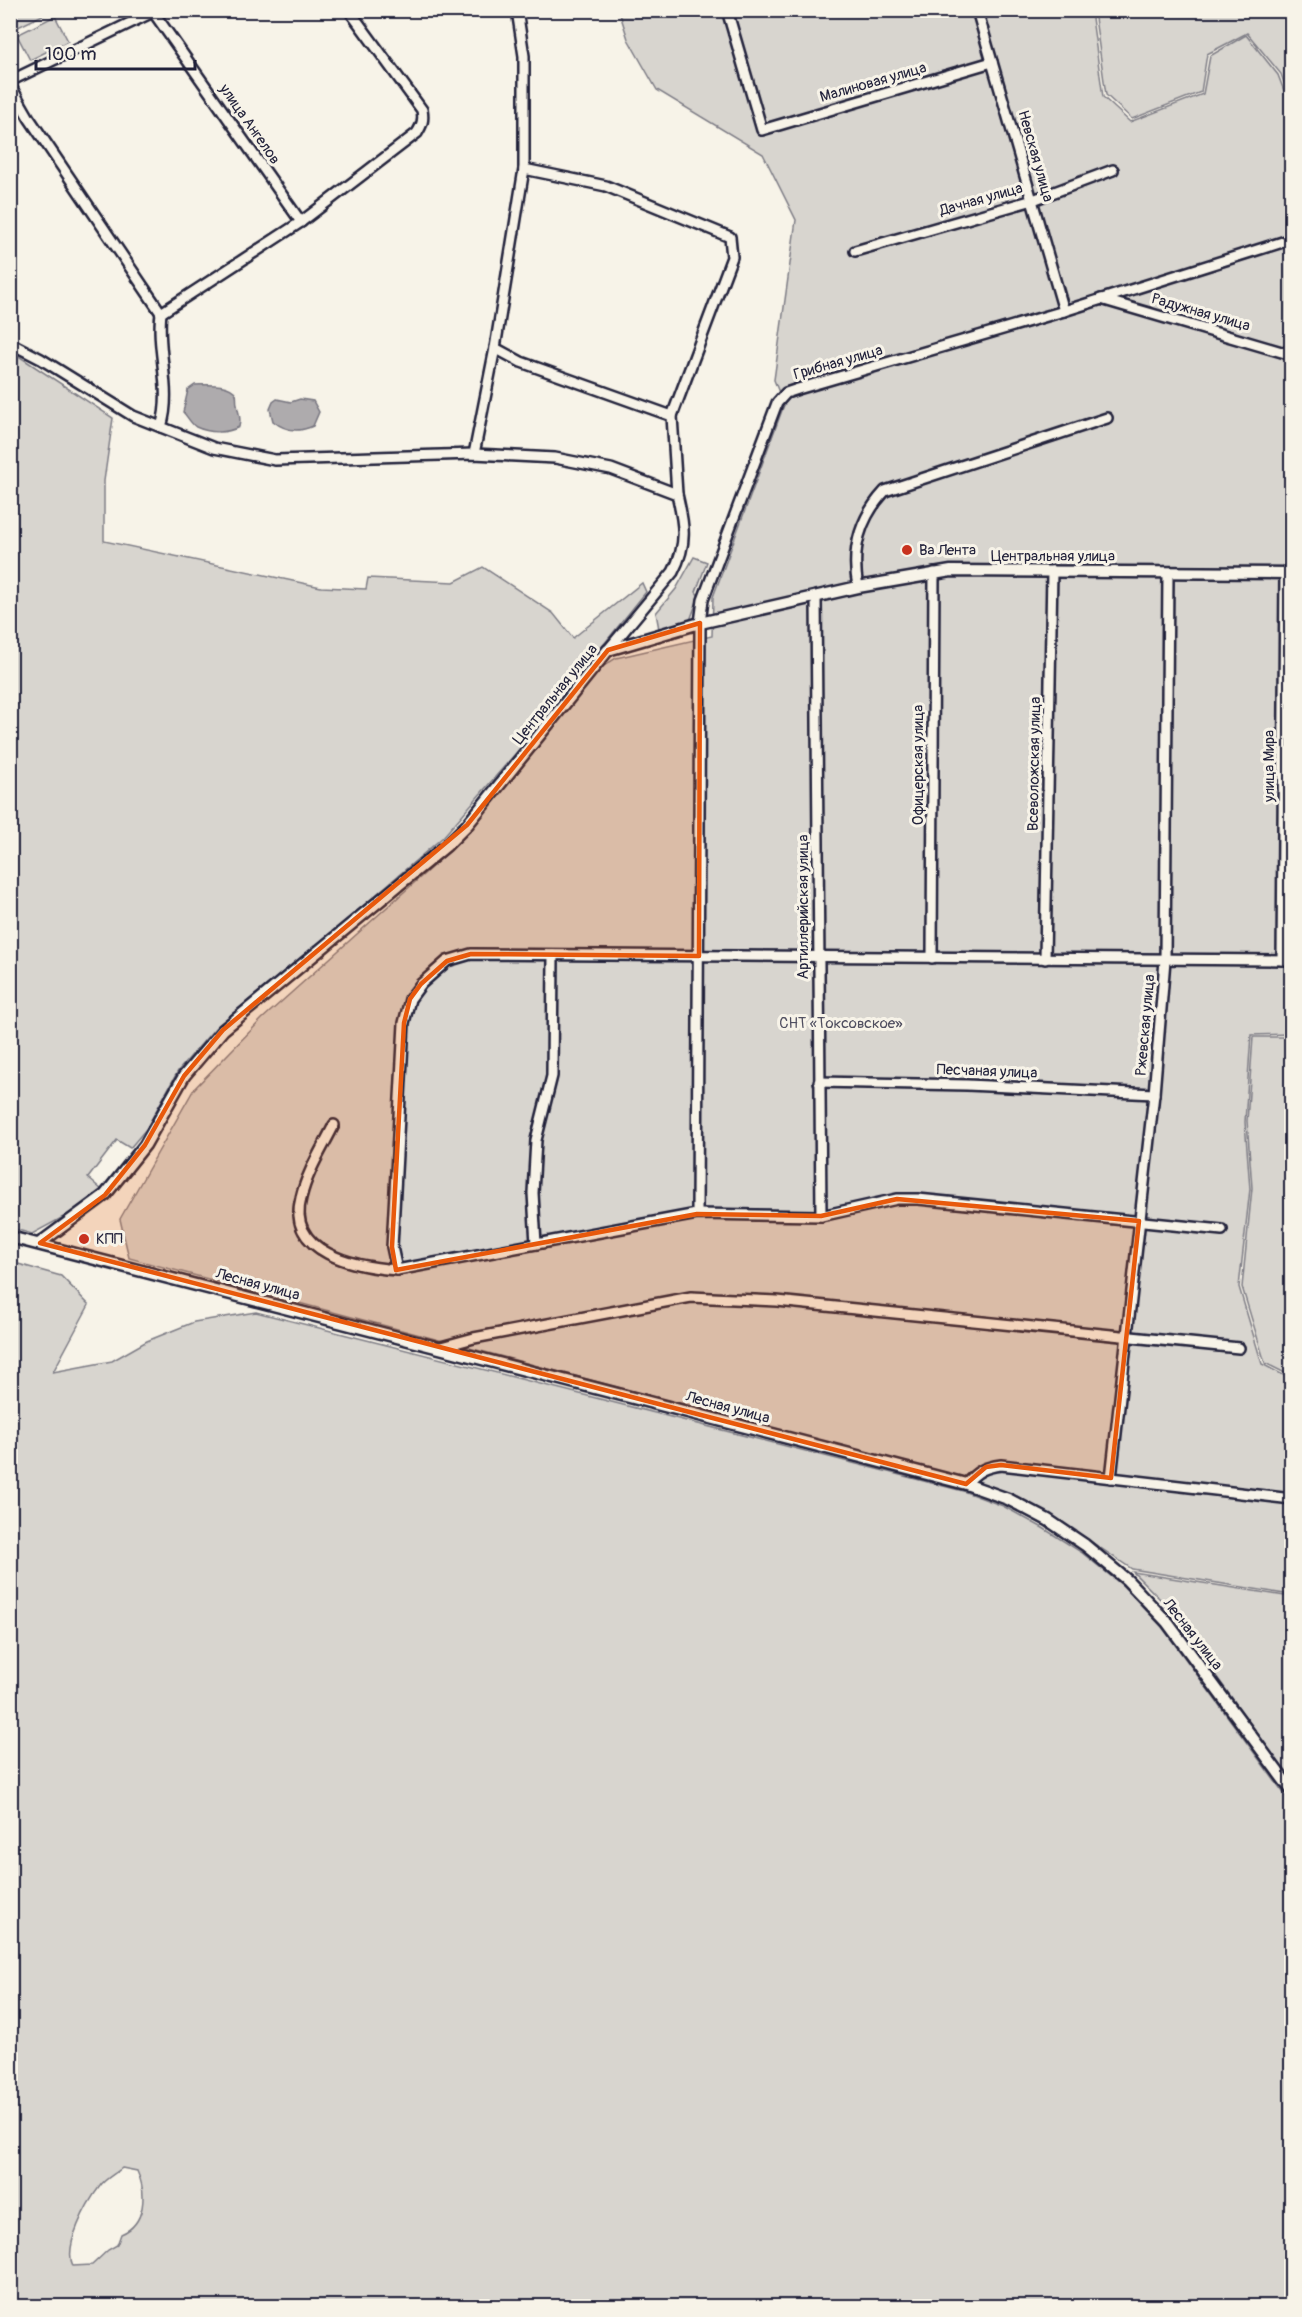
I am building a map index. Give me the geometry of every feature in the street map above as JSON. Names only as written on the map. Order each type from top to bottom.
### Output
[{"type":"street","points":[[161,313],[301,222],[417,133],[424,118],[422,110],[349,10]]},
{"type":"street","points":[[474,454],[495,348],[524,169],[524,56],[517,10]]},
{"type":"street","name":"Малиновая улица","points":[[727,10],[762,130],[992,62]]},
{"type":"street","name":"Невская улица","points":[[977,10],[1064,311]]},
{"type":"street","points":[[155,12],[10,83],[28,118],[161,313],[159,328],[166,406],[161,427]]},
{"type":"street","name":"улица Ангелов","points":[[155,12],[301,222]]},
{"type":"street","points":[[524,169],[606,186],[730,237],[732,257],[672,416],[677,494],[685,529],[680,559],[673,572],[608,650]]},
{"type":"street","name":"Дачная улица","points":[[855,251],[1033,200],[1113,170]]},
{"type":"street","name":"Грибная улица","points":[[697,1214],[700,623],[703,600],[777,403],[786,393],[1064,311],[1292,238]]},
{"type":"street","name":"Радужная улица","points":[[1101,299],[1292,355]]},
{"type":"street","points":[[10,343],[41,359],[133,416],[214,448],[275,460],[474,454],[555,458],[611,469],[677,494]]},
{"type":"street","points":[[495,348],[521,362],[672,416]]},
{"type":"street","points":[[858,587],[855,570],[856,548],[862,524],[870,506],[885,491],[1107,418]]},
{"type":"street","name":"Центральная улица","points":[[40,1243],[105,1196],[144,1145],[184,1076],[223,1030],[446,846],[467,825],[608,650],[700,623],[858,587],[951,571],[1121,570],[1168,573],[1288,573]]},
{"type":"street","name":"Всеволожская улица","points":[[1045,959],[1052,571]]},
{"type":"street","name":"Офицерская улица","points":[[932,958],[934,573]]},
{"type":"street","name":"Ржевская улица","points":[[1111,1478],[1154,1094],[1165,960],[1168,573]]},
{"type":"street","name":"улица Мира","points":[[1287,960],[1288,573]]},
{"type":"street","name":"Артиллерийская улица","points":[[816,597],[821,1216]]},
{"type":"street","points":[[397,1270],[392,1247],[404,1023],[410,999],[421,984],[447,961],[471,954],[1287,960]]},
{"type":"street","points":[[536,1245],[533,1192],[536,1140],[552,1076],[553,955]]},
{"type":"street","name":"Песчаная улица","points":[[819,1082],[967,1085],[1154,1094]]},
{"type":"street","points":[[334,1125],[306,1182],[300,1200],[299,1219],[304,1235],[319,1250],[345,1260],[381,1269],[397,1270],[697,1214],[821,1216],[897,1199],[918,1199],[1222,1230]]},
{"type":"street","name":"Лесная улица","points":[[10,1237],[966,1484],[1008,1499],[1048,1520],[1085,1545],[1127,1580],[1167,1622],[1292,1791]]},
{"type":"street","points":[[441,1347],[474,1338],[691,1297],[777,1301],[1239,1348]]},
{"type":"street","points":[[966,1484],[981,1470],[1001,1465],[1292,1499]]},
{"type":"highlighted area","points":[[700,623],[699,956],[471,954],[447,961],[421,984],[410,999],[404,1023],[392,1247],[396,1270],[697,1214],[821,1216],[897,1199],[1139,1221],[1111,1478],[1001,1465],[986,1467],[966,1484],[40,1243],[105,1195],[145,1145],[184,1076],[223,1030],[467,825],[608,650]]},
{"type":"green space","points":[[11,10],[51,11],[18,27],[11,37]]},
{"type":"green space","name":"СНТ «Токсовское»","points":[[619,11],[1091,11],[1103,97],[1130,122],[1203,94],[1210,56],[1246,35],[1278,75],[1292,112],[1292,1034],[1251,1035],[1245,1122],[1250,1189],[1239,1287],[1262,1364],[1291,1379],[1291,1595],[1132,1569],[1069,1527],[1023,1501],[965,1479],[129,1258],[120,1219],[194,1089],[262,1019],[452,849],[493,803],[599,669],[616,658],[712,636],[713,597],[784,405],[774,380],[796,220],[763,154],[657,90],[628,39]]},
{"type":"green space","points":[[1094,11],[1291,11],[1291,103],[1281,74],[1247,33],[1207,54],[1201,92],[1132,119],[1106,95]]},
{"type":"green space","points":[[55,16],[68,41],[30,60],[17,35]]},
{"type":"green space","points":[[11,351],[113,418],[104,481],[104,541],[321,587],[366,589],[368,578],[454,582],[483,567],[553,613],[573,638],[642,583],[646,592],[516,753],[443,837],[335,930],[216,1027],[178,1071],[146,1129],[130,1148],[117,1140],[88,1178],[102,1190],[82,1207],[32,1234],[11,1228]]},
{"type":"green space","points":[[694,557],[707,562],[696,592],[699,596],[689,623],[659,629],[656,613],[676,589]]},
{"type":"green space","points":[[1253,1037],[1291,1037],[1291,1376],[1265,1363],[1242,1287],[1252,1188],[1247,1121]]},
{"type":"green space","points":[[11,1262],[61,1276],[89,1305],[53,1372],[112,1361],[147,1341],[194,1322],[256,1312],[963,1491],[1003,1506],[1081,1552],[1123,1586],[1162,1627],[1291,1803],[1291,2306],[11,2306]],"holes":[[[122,2168],[137,2171],[143,2198],[140,2215],[135,2223],[121,2234],[117,2245],[92,2265],[73,2266],[71,2247],[74,2236],[95,2193],[105,2181]]]},
{"type":"green space","points":[[1133,1572],[1291,1597],[1291,1780],[1162,1601]]},
{"type":"shaded area","points":[[195,385],[217,385],[233,390],[236,394],[240,417],[239,427],[218,432],[206,431],[194,426],[183,412],[188,390]]},
{"type":"shaded area","points":[[277,399],[291,402],[300,399],[313,401],[319,412],[313,426],[302,430],[292,430],[273,421],[270,409]]},
{"type":"place","name":"Ва Лента","points":[[907,550]]},
{"type":"place","name":"КПП","points":[[84,1239]]}]
